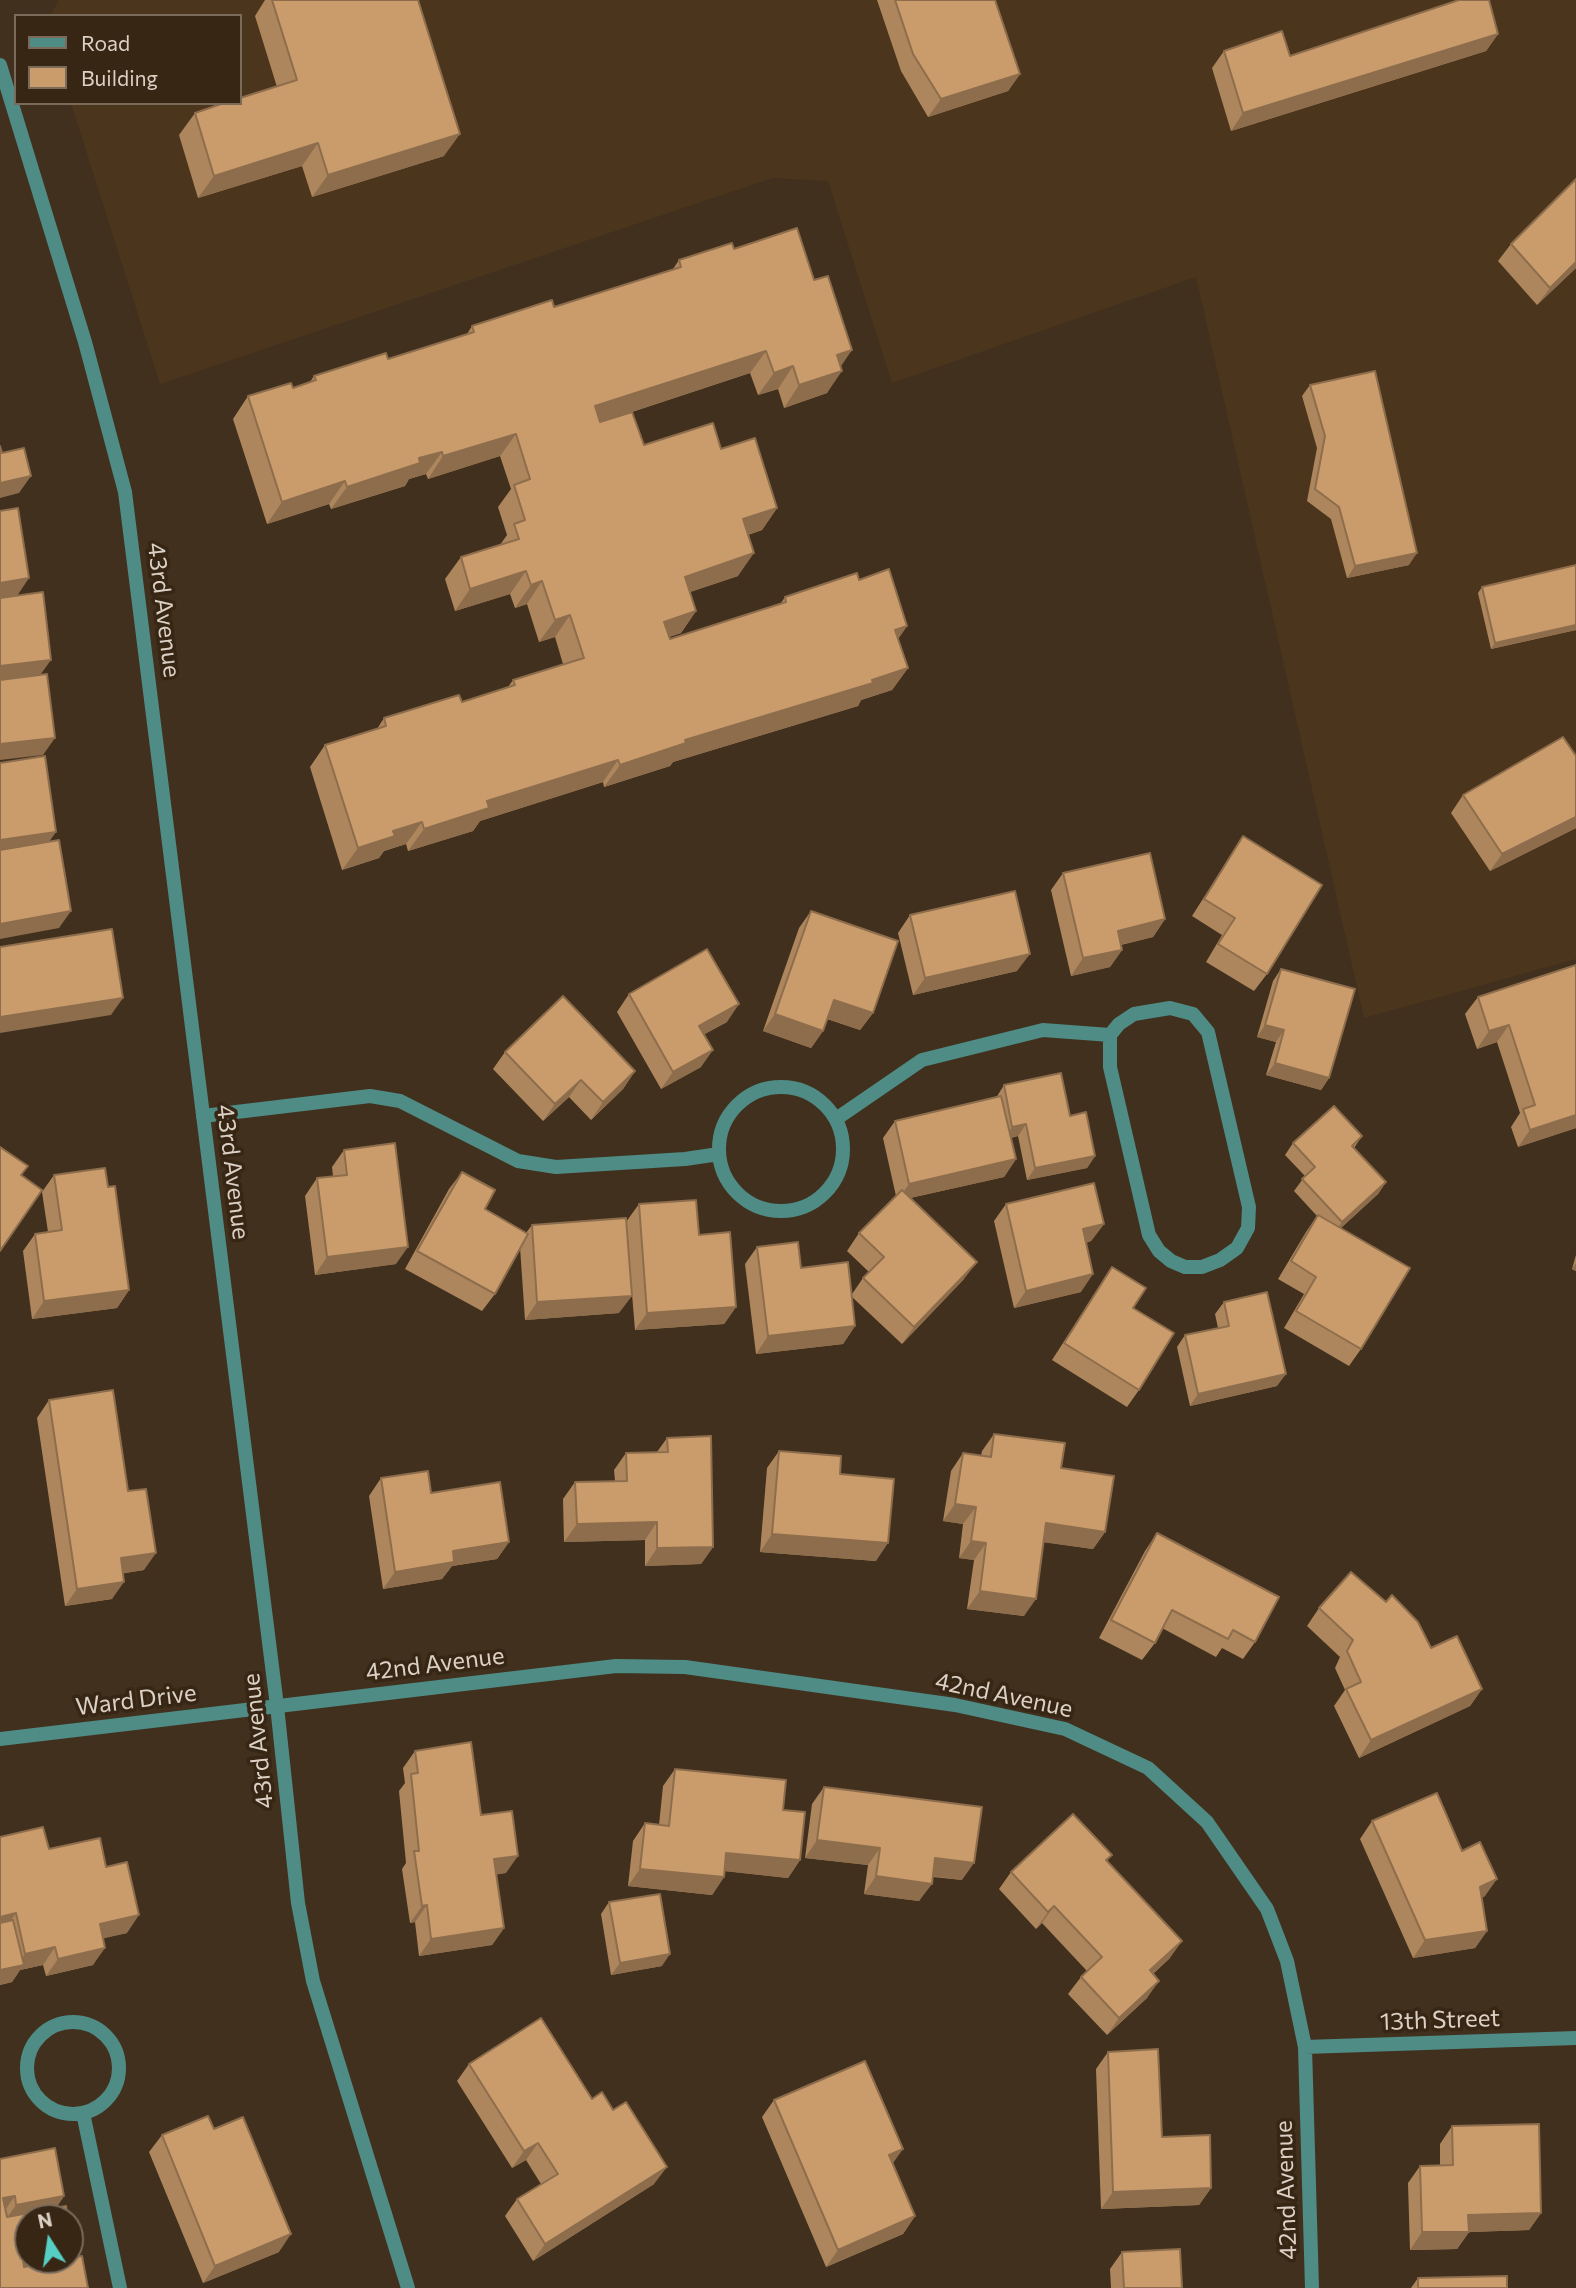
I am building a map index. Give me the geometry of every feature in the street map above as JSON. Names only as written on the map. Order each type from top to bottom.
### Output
[{"type":"street","name":"43rd Avenue","points":[[0,65],[78,317],[125,492],[277,1706],[298,1903],[313,1981],[408,2288]]},
{"type":"street","points":[[1170,1008],[1193,1014],[1208,1032],[1249,1207],[1248,1228],[1237,1248],[1220,1260],[1202,1267],[1185,1267],[1159,1251],[1149,1235],[1110,1067],[1110,1035],[1119,1024],[1134,1014],[1170,1008]]},
{"type":"street","points":[[836,1119],[922,1060],[1043,1030],[1110,1035]]},
{"type":"street","points":[[784,1087],[805,1091],[823,1102],[836,1119],[843,1138],[843,1157],[837,1177],[825,1193],[808,1205],[789,1210],[769,1210],[750,1203],[734,1190],[724,1173],[719,1154],[721,1133],[730,1114],[744,1098],[763,1089],[784,1087]]},
{"type":"street","points":[[203,1116],[370,1096],[400,1101],[519,1161],[556,1167],[685,1159],[719,1154]]},
{"type":"street","name":"42nd Avenue","points":[[277,1706],[616,1666],[685,1667],[955,1705],[1065,1729],[1148,1768],[1207,1822],[1267,1909],[1287,1961],[1305,2048],[1312,2288]]},
{"type":"street","name":"Ward Drive","points":[[0,1739],[277,1706]]},
{"type":"street","points":[[63,2023],[78,2023],[104,2034],[118,2058],[120,2073],[108,2099],[83,2113],[55,2110],[38,2097],[29,2078],[31,2050],[39,2038],[63,2023]]},
{"type":"street","name":"13th Street","points":[[1305,2048],[1576,2038]]},
{"type":"street","points":[[83,2113],[120,2288]]},
{"type":"shaded area","points":[[59,0],[1576,0],[1576,959],[1364,1018],[1196,277],[892,383],[828,181],[773,178],[160,384],[72,105],[242,105],[242,14],[51,14]]},
{"type":"building","points":[[272,0],[418,0],[460,134],[328,175],[318,143],[214,176],[195,113],[218,105],[242,105],[242,97],[297,80]]},
{"type":"building","points":[[895,0],[995,0],[1020,74],[941,99],[913,54]]},
{"type":"building","points":[[1459,0],[1489,0],[1498,34],[1243,113],[1224,51],[1282,31],[1290,56]]},
{"type":"building","points":[[1576,179],[1576,262],[1550,288],[1511,244]]},
{"type":"building","points":[[797,228],[814,280],[828,276],[852,350],[837,355],[842,371],[799,385],[793,366],[774,373],[766,351],[595,406],[600,422],[632,412],[644,445],[713,423],[721,449],[755,438],[777,508],[743,519],[754,553],[685,577],[696,611],[664,622],[670,639],[786,602],[785,597],[857,573],[859,580],[889,569],[907,626],[895,630],[908,668],[872,680],[873,683],[685,740],[686,743],[620,765],[618,760],[487,801],[489,808],[424,829],[422,822],[393,831],[395,836],[358,848],[325,745],[386,726],[384,718],[459,695],[462,702],[515,685],[513,680],[584,658],[570,615],[555,620],[542,581],[531,585],[526,571],[470,589],[461,557],[519,539],[514,524],[525,520],[514,485],[530,479],[516,434],[443,456],[442,452],[419,458],[420,463],[347,487],[345,481],[282,502],[248,396],[291,383],[293,388],[316,380],[314,376],[386,353],[388,359],[474,332],[472,326],[552,300],[554,307],[681,267],[679,260],[732,243],[734,249]]},
{"type":"building","points":[[1375,371],[1417,553],[1355,566],[1339,507],[1315,489],[1325,436],[1310,385]]},
{"type":"building","points":[[0,446],[2,453],[24,448],[31,476],[0,483]]},
{"type":"building","points":[[18,508],[29,578],[0,583],[0,511]]},
{"type":"building","points":[[1576,565],[1576,625],[1495,643],[1482,587]]},
{"type":"building","points":[[43,592],[51,660],[0,666],[0,598]]},
{"type":"building","points":[[47,674],[55,738],[0,744],[0,680]]},
{"type":"building","points":[[1563,737],[1576,756],[1576,817],[1502,854],[1463,795]]},
{"type":"building","points":[[45,756],[56,832],[0,840],[0,763]]},
{"type":"building","points":[[1243,836],[1322,885],[1267,974],[1218,944],[1235,918],[1204,899]]},
{"type":"building","points":[[59,840],[71,911],[0,924],[0,850]]},
{"type":"building","points":[[1150,853],[1165,919],[1118,931],[1122,950],[1083,958],[1063,873]]},
{"type":"building","points":[[1015,891],[1030,954],[925,978],[910,915]]},
{"type":"building","points":[[811,911],[898,941],[873,1013],[834,1000],[823,1031],[775,1014]]},
{"type":"building","points":[[112,929],[123,998],[0,1017],[0,947]]},
{"type":"building","points":[[707,949],[739,1004],[699,1026],[713,1050],[673,1072],[629,994]]},
{"type":"building","points":[[1576,965],[1576,1115],[1530,1130],[1523,1109],[1535,1105],[1509,1025],[1489,1031],[1478,997]]},
{"type":"building","points":[[1281,969],[1355,989],[1329,1078],[1275,1063],[1284,1030],[1265,1025]]},
{"type":"building","points":[[563,996],[635,1071],[603,1102],[581,1080],[555,1104],[505,1052]]},
{"type":"building","points":[[1061,1073],[1070,1116],[1086,1112],[1095,1156],[1035,1168],[1026,1124],[1012,1127],[1004,1085]]},
{"type":"building","points":[[1001,1096],[1016,1159],[909,1184],[895,1121]]},
{"type":"building","points":[[1334,1106],[1362,1136],[1352,1146],[1386,1182],[1342,1222],[1302,1179],[1315,1167],[1293,1143]]},
{"type":"building","points":[[395,1143],[408,1247],[327,1257],[317,1178],[347,1175],[344,1150]]},
{"type":"building","points":[[0,1147],[28,1166],[21,1175],[42,1190],[0,1251]]},
{"type":"building","points":[[105,1168],[108,1187],[115,1186],[129,1290],[44,1301],[35,1234],[62,1230],[54,1175]]},
{"type":"building","points":[[462,1172],[495,1190],[485,1209],[528,1234],[495,1294],[417,1251]]},
{"type":"building","points":[[1094,1183],[1104,1224],[1083,1229],[1093,1274],[1026,1291],[1006,1204]]},
{"type":"building","points":[[902,1190],[977,1262],[914,1327],[863,1278],[884,1257],[859,1233]]},
{"type":"building","points":[[696,1200],[699,1235],[730,1232],[736,1307],[647,1313],[639,1204]]},
{"type":"building","points":[[1318,1215],[1410,1268],[1361,1349],[1296,1311],[1316,1277],[1291,1261]]},
{"type":"building","points":[[626,1218],[632,1296],[537,1302],[532,1225]]},
{"type":"building","points":[[798,1242],[801,1268],[848,1262],[855,1326],[768,1336],[757,1247]]},
{"type":"building","points":[[1112,1267],[1146,1288],[1133,1308],[1174,1333],[1139,1390],[1064,1343]]},
{"type":"building","points":[[1267,1292],[1286,1374],[1198,1394],[1185,1335],[1229,1326],[1224,1302]]},
{"type":"building","points":[[113,1390],[128,1491],[146,1489],[156,1553],[121,1558],[124,1582],[77,1589],[49,1400]]},
{"type":"building","points":[[994,1434],[1065,1443],[1061,1468],[1114,1476],[1105,1532],[1046,1523],[1036,1599],[980,1591],[986,1543],[971,1541],[976,1507],[955,1504],[963,1453],[991,1457]]},
{"type":"building","points":[[711,1436],[713,1547],[657,1548],[657,1522],[577,1524],[575,1482],[627,1481],[626,1453],[668,1452],[667,1438]]},
{"type":"building","points":[[779,1451],[841,1456],[840,1474],[894,1479],[888,1543],[772,1534]]},
{"type":"building","points":[[428,1471],[431,1493],[500,1482],[509,1542],[453,1551],[454,1562],[395,1572],[381,1478]]},
{"type":"building","points":[[1157,1533],[1279,1597],[1255,1642],[1233,1630],[1228,1639],[1172,1610],[1155,1643],[1111,1620]]},
{"type":"building","points":[[1351,1572],[1386,1602],[1392,1595],[1418,1622],[1431,1648],[1457,1636],[1482,1689],[1371,1740],[1346,1689],[1361,1682],[1347,1651],[1353,1640],[1319,1608]]},
{"type":"building","points":[[471,1742],[481,1815],[512,1811],[518,1856],[494,1859],[504,1928],[431,1939],[427,1905],[422,1906],[414,1851],[419,1851],[411,1774],[418,1773],[415,1751]]},
{"type":"building","points":[[675,1769],[786,1780],[783,1810],[805,1812],[800,1860],[726,1853],[724,1877],[640,1869],[645,1823],[669,1826]]},
{"type":"building","points":[[824,1787],[982,1807],[974,1863],[935,1858],[932,1884],[876,1876],[880,1848],[817,1840]]},
{"type":"building","points":[[1437,1793],[1462,1851],[1480,1842],[1497,1879],[1480,1887],[1487,1931],[1425,1940],[1372,1821]]},
{"type":"building","points":[[1073,1814],[1112,1855],[1106,1860],[1182,1941],[1150,1970],[1159,1981],[1119,2018],[1081,1977],[1102,1957],[1054,1906],[1048,1912],[1011,1872]]},
{"type":"building","points":[[43,1827],[49,1849],[100,1838],[106,1867],[127,1862],[139,1915],[100,1924],[105,1948],[58,1959],[55,1947],[25,1954],[16,1913],[0,1917],[0,1837]]},
{"type":"building","points":[[660,1894],[670,1954],[620,1963],[609,1902]]},
{"type":"building","points":[[13,1920],[24,1965],[0,1970],[0,1923]]},
{"type":"building","points":[[541,2018],[592,2099],[602,2092],[613,2110],[626,2102],[667,2167],[545,2244],[517,2199],[558,2174],[538,2143],[524,2151],[469,2064]]},
{"type":"building","points":[[1158,2049],[1162,2137],[1210,2135],[1211,2188],[1113,2192],[1108,2052]]},
{"type":"building","points":[[865,2061],[903,2149],[889,2155],[915,2216],[838,2250],[774,2100]]},
{"type":"building","points":[[208,2116],[214,2129],[243,2117],[291,2234],[215,2266],[162,2135]]},
{"type":"building","points":[[1539,2124],[1541,2213],[1468,2215],[1469,2232],[1422,2232],[1420,2166],[1453,2165],[1452,2126]]},
{"type":"building","points":[[55,2148],[64,2196],[21,2204],[16,2204],[15,2196],[3,2198],[7,2217],[14,2216],[14,2274],[84,2274],[84,2267],[88,2288],[0,2288],[0,2159]]},
{"type":"building","points":[[1180,2249],[1182,2288],[1124,2288],[1122,2252]]},
{"type":"building","points":[[1507,2276],[1507,2288],[1418,2288],[1418,2278]]}]
